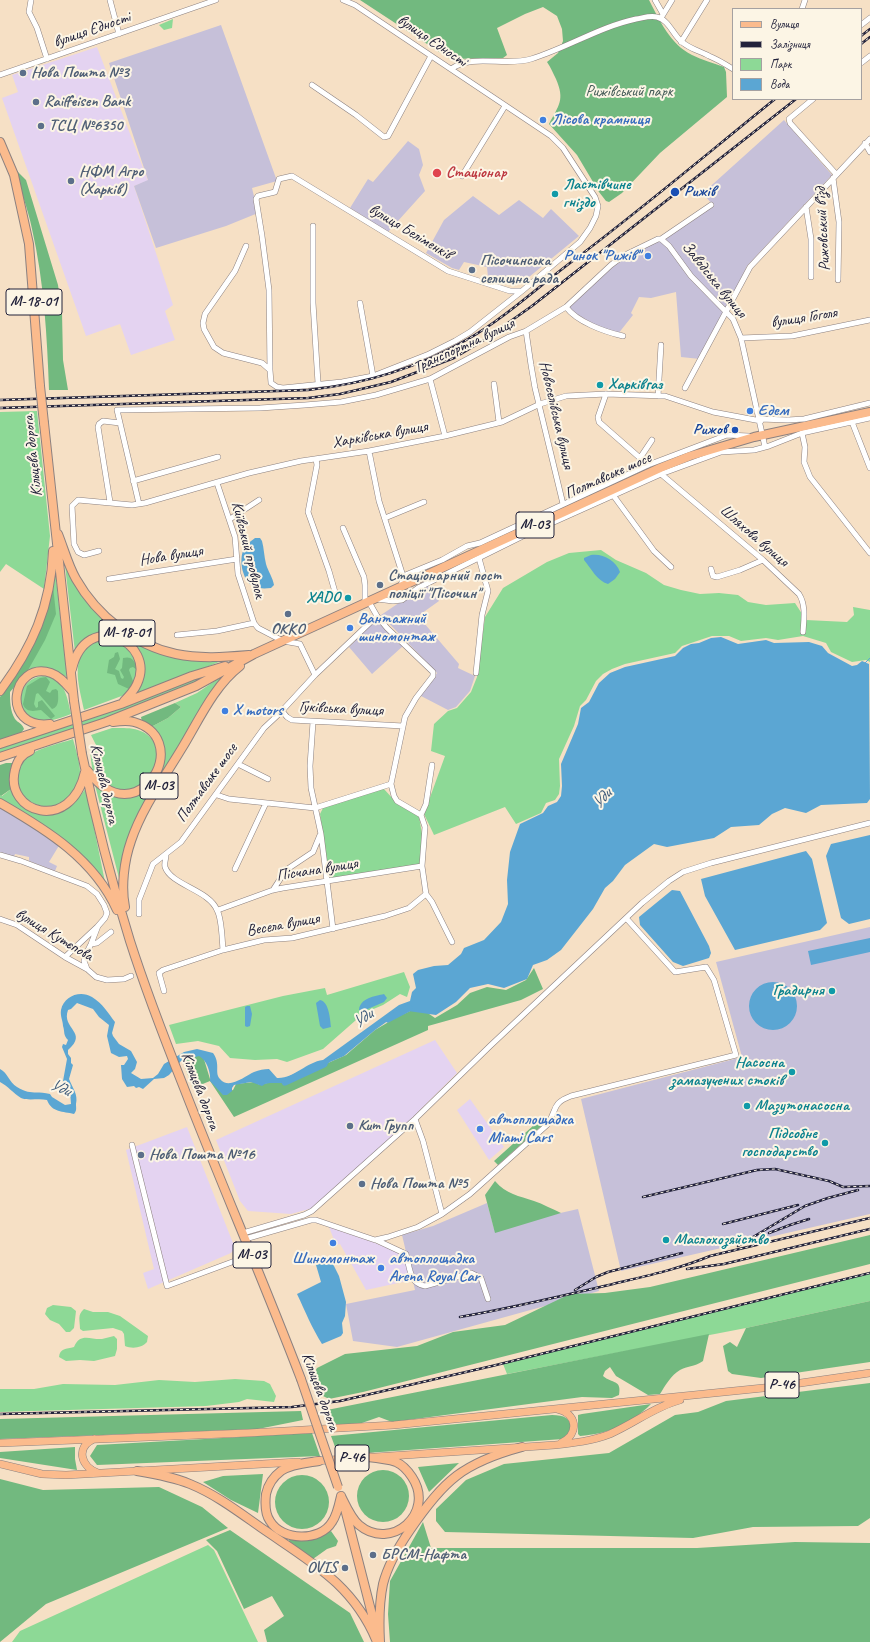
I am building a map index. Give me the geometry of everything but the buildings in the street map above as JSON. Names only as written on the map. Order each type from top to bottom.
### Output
[{"type":"highway","name":"Кільцева дорога","points":[[0,142],[14,174],[29,244],[40,386],[72,691],[85,769],[112,880],[130,942],[161,1028],[201,1131],[302,1379],[341,1496],[379,1642]]},
{"type":"highway","name":"Кільцева дорога","points":[[0,153],[24,219]]},
{"type":"highway","name":"Полтавське шосе","points":[[243,660],[631,480],[690,456],[754,437],[870,412]]},
{"type":"highway","name":"М-18-01","points":[[54,526],[79,584],[95,606],[123,631],[156,648],[176,654],[215,657],[254,654]]},
{"type":"highway","name":"М-18-01","points":[[0,692],[28,650],[40,621],[49,589],[53,563],[54,526]]},
{"type":"highway","points":[[71,676],[75,656],[84,644],[98,637],[113,637],[121,639],[133,648],[137,655],[140,670],[137,685],[121,704]]},
{"type":"highway","name":"М-03","points":[[130,942],[123,898],[124,871],[131,842],[143,813],[229,674],[254,654]]},
{"type":"highway","name":"М-03","points":[[72,691],[58,676],[44,672],[30,675],[20,685],[16,698],[20,712],[30,722],[44,725],[64,723],[121,704],[192,676],[243,660]]},
{"type":"highway","points":[[0,757],[106,722],[196,686],[243,660]]},
{"type":"highway","name":"М-03","points":[[85,769],[105,788],[113,792],[129,793],[136,792],[149,783],[159,769],[161,760],[158,742],[155,735],[148,729],[134,722],[106,722]]},
{"type":"highway","points":[[0,744],[64,723]]},
{"type":"highway","points":[[49,742],[27,752],[19,760],[16,766],[14,777],[16,789],[26,803],[36,809],[47,811],[64,806],[76,795],[81,786],[85,769]]},
{"type":"highway","name":"М-03","points":[[0,803],[37,824],[70,848],[94,871],[113,901],[130,942]]},
{"type":"highway","points":[[379,1642],[380,1610],[384,1581],[396,1552],[426,1508],[444,1486],[460,1473],[490,1457],[522,1447]]},
{"type":"highway","points":[[341,1496],[358,1524],[366,1530],[386,1534],[395,1532],[403,1528],[413,1518],[420,1498],[418,1486],[410,1474],[404,1467],[395,1462],[366,1457]]},
{"type":"highway","points":[[319,1461],[282,1470],[274,1477],[269,1485],[266,1498],[266,1511],[270,1521],[278,1529],[289,1534],[303,1536],[312,1535],[325,1530],[333,1522],[341,1496]]},
{"type":"highway","points":[[137,1471],[176,1479],[206,1492],[227,1504],[317,1566],[338,1582],[355,1602],[379,1642]]},
{"type":"main road","name":"Р-46","points":[[0,1443],[248,1433],[386,1425],[694,1395],[870,1373]]},
{"type":"main road","name":"Р-46","points":[[0,1464],[48,1475],[101,1474],[555,1445],[603,1437],[621,1429],[659,1407],[694,1395]]},
{"type":"main road","points":[[549,1408],[568,1413],[574,1424],[571,1436],[555,1445]]},
{"type":"main road","points":[[98,1438],[87,1442],[83,1447],[82,1455],[87,1467],[92,1471],[101,1474]]},
{"type":"street","points":[[31,0],[29,12],[37,28],[47,59]]},
{"type":"street","points":[[110,0],[119,34]]},
{"type":"street","name":"вулиця Єдності","points":[[0,76],[216,0]]},
{"type":"street","name":"вулиця Єдності","points":[[343,0],[355,5],[557,142],[597,203]]},
{"type":"street","points":[[655,0],[662,16],[681,42],[688,47],[710,56],[732,68]]},
{"type":"street","points":[[662,16],[672,0]]},
{"type":"street","points":[[681,42],[707,0]]},
{"type":"street","points":[[451,69],[456,65],[468,62],[526,61],[617,24],[650,16],[662,16]]},
{"type":"street","points":[[862,24],[870,18]]},
{"type":"street","points":[[312,85],[386,137],[431,56]]},
{"type":"street","points":[[862,62],[870,56]]},
{"type":"street","points":[[812,100],[789,119],[790,123],[835,176]]},
{"type":"street","points":[[462,176],[505,106]]},
{"type":"street","points":[[686,388],[750,267],[864,143],[870,139]]},
{"type":"street","points":[[864,143],[870,152]]},
{"type":"street","name":"вулиця Беліменків","points":[[270,370],[268,290],[256,199],[258,196],[275,192],[279,179],[292,176],[448,270],[510,292],[522,291]]},
{"type":"street","name":"Рижовський в’їзд","points":[[835,176],[839,222],[838,280]]},
{"type":"street","name":"Транспортна вулиця","points":[[270,370],[271,383],[277,387],[283,388],[342,382],[372,376],[429,354],[455,341],[470,332],[522,291],[585,236],[596,216],[597,203]]},
{"type":"street","name":"Транспортна вулиця","points":[[120,423],[117,410],[305,406],[341,402],[376,395],[430,379],[509,337],[526,332],[566,307],[612,264],[623,256],[658,239],[661,239],[711,205]]},
{"type":"street","points":[[806,207],[811,239],[811,277]]},
{"type":"street","points":[[313,226],[313,303],[318,384]]},
{"type":"street","name":"Заводська вулиця","points":[[661,239],[669,246],[691,276],[725,312],[733,318],[741,338],[765,447]]},
{"type":"street","points":[[246,246],[235,271],[205,314],[203,323],[204,329],[214,347],[223,353],[262,363],[270,370]]},
{"type":"street","points":[[360,303],[372,376]]},
{"type":"street","points":[[566,307],[575,315],[600,330],[623,336]]},
{"type":"street","name":"вулиця Гоголя","points":[[741,338],[775,338],[792,336],[870,320]]},
{"type":"street","name":"Новоселівська вулиця","points":[[526,332],[531,365],[563,504]]},
{"type":"street","points":[[658,396],[661,345]]},
{"type":"street","points":[[430,379],[445,436]]},
{"type":"street","points":[[494,384],[499,422]]},
{"type":"street","points":[[606,394],[598,421],[648,465]]},
{"type":"street","name":"Харківська вулиця","points":[[99,551],[84,555],[78,552],[74,544],[72,506],[75,502],[82,500],[139,504],[249,473],[316,459],[369,451],[445,436],[513,418],[540,404],[566,396],[606,394],[658,396],[678,400],[713,412],[760,420],[804,419],[870,403]]},
{"type":"street","points":[[370,602],[402,600],[418,588],[478,558],[661,474],[721,452],[765,447],[802,433],[870,418]]},
{"type":"street","points":[[110,502],[98,426],[103,421],[120,423],[139,504]]},
{"type":"street","points":[[852,422],[870,468]]},
{"type":"street","points":[[802,433],[805,447],[804,462],[810,477],[870,553]]},
{"type":"street","points":[[403,576],[442,560],[467,546],[480,543],[648,465],[727,435],[754,437]]},
{"type":"street","points":[[640,458],[652,440]]},
{"type":"street","points":[[369,451],[377,492],[403,576],[402,587]]},
{"type":"street","points":[[133,481],[218,457]]},
{"type":"street","points":[[316,459],[317,466],[308,512],[335,592]]},
{"type":"street","name":"Шляхова вулиця","points":[[661,474],[790,584],[802,599],[804,615],[803,632]]},
{"type":"street","name":"Київський провулок","points":[[217,483],[235,537],[238,574],[254,623]]},
{"type":"street","points":[[613,495],[654,551],[671,567]]},
{"type":"street","points":[[230,519],[260,500]]},
{"type":"street","points":[[385,518],[424,502]]},
{"type":"street","points":[[343,528],[364,577],[370,602],[377,616],[433,673],[408,710],[403,726],[391,784],[394,796],[397,800],[421,815]]},
{"type":"street","points":[[476,673],[482,615],[488,591],[478,558]]},
{"type":"street","name":"Нова вулиця","points":[[109,579],[237,559]]},
{"type":"street","points":[[711,570],[713,576],[717,577],[740,570],[763,560]]},
{"type":"street","name":"Полтавське шосе","points":[[139,914],[139,900],[153,864],[181,842],[217,795],[264,728],[282,711],[315,674],[377,616]]},
{"type":"street","points":[[177,635],[216,631],[254,623],[258,628],[283,641],[300,644],[315,674]]},
{"type":"street","name":"Гуківська вулиця","points":[[282,711],[290,719],[313,722],[403,726]]},
{"type":"street","points":[[313,722],[310,766],[312,788],[321,834],[333,929]]},
{"type":"street","points":[[238,764],[268,779]]},
{"type":"street","points":[[432,765],[426,804],[421,815],[424,827],[422,866],[426,894],[432,902],[452,942]]},
{"type":"street","points":[[217,795],[229,799],[315,808],[391,784]]},
{"type":"street","points":[[235,869],[266,803]]},
{"type":"street","points":[[244,1236],[304,1215],[312,1210],[415,1119],[626,918],[669,881],[683,872],[710,863],[870,823]]},
{"type":"street","points":[[273,890],[286,870],[313,852],[321,834]]},
{"type":"street","points":[[0,855],[21,861],[87,886],[97,894],[104,905],[107,913],[106,918],[65,957]]},
{"type":"street","points":[[166,855],[165,865],[167,871],[181,883],[207,898],[218,910],[223,950]]},
{"type":"street","name":"Пісчана вулиця","points":[[218,910],[273,890],[422,866]]},
{"type":"street","name":"Весела вулиця","points":[[164,991],[159,973],[163,970],[223,950],[264,940],[292,938],[385,916],[409,908],[426,894]]},
{"type":"street","points":[[375,1240],[418,1227],[442,1214],[470,1194],[547,1125],[552,1118],[554,1109],[559,1100],[736,1055],[714,980],[706,967],[675,972],[626,918]]},
{"type":"street","name":"вулиця Кутєпова","points":[[0,919],[17,924],[65,957],[95,975],[107,980],[124,979],[132,976]]},
{"type":"street","points":[[87,969],[84,961],[98,926]]},
{"type":"street","points":[[91,944],[97,943],[111,932]]},
{"type":"street","points":[[415,1119],[423,1141],[442,1214]]},
{"type":"street","points":[[132,1145],[167,1286],[251,1255]]},
{"type":"street","points":[[312,1210],[316,1220]]},
{"type":"street","points":[[244,1236],[316,1220],[375,1240],[406,1254],[413,1281],[417,1284],[425,1286],[472,1273],[481,1278],[488,1299]]},
{"type":"shaded area","points":[[221,25],[277,181],[252,188],[258,213],[226,226],[156,248],[134,186],[148,180],[109,63]]},
{"type":"shaded area","points":[[97,47],[148,181],[134,186],[173,305],[165,311],[175,340],[131,355],[120,324],[86,336],[2,98],[18,92],[12,75]]},
{"type":"shaded area","points":[[784,120],[832,175],[747,266],[700,359],[681,357],[676,292],[651,298],[639,297],[631,313],[633,315],[618,334],[612,333],[588,321],[570,310],[569,306],[614,266],[652,243],[711,203],[703,193]]},
{"type":"shaded area","points":[[408,141],[419,149],[423,165],[419,175],[425,191],[388,232],[350,208],[368,179],[373,182]]},
{"type":"shaded area","points":[[473,196],[499,215],[519,200],[543,218],[551,209],[579,236],[529,277],[510,277],[510,279],[503,284],[488,277],[487,267],[464,262],[459,270],[452,268],[426,253],[444,220]]},
{"type":"shaded area","points":[[427,584],[439,601],[418,616],[459,664],[458,668],[475,676],[470,691],[456,707],[448,710],[421,696],[437,673],[381,615]]},
{"type":"shaded area","points":[[377,619],[403,646],[372,674],[349,647]]},
{"type":"shaded area","points":[[0,806],[60,844],[49,862],[57,866],[55,871],[29,861],[29,857],[15,854],[14,857],[0,852]]},
{"type":"shaded area","points":[[870,927],[870,1214],[621,1271],[581,1099],[742,1057],[716,962]]},
{"type":"shaded area","points":[[435,1040],[457,1073],[413,1117],[313,1208],[291,1214],[248,1211],[240,1201],[216,1140]]},
{"type":"shaded area","name":"автоплощадка Miami Cars","points":[[470,1099],[504,1147],[489,1160],[457,1110]]},
{"type":"shaded area","points":[[187,1127],[235,1248],[231,1253],[148,1289],[143,1273],[154,1269],[126,1150]]},
{"type":"shaded area","points":[[487,1203],[494,1228],[578,1209],[599,1291],[397,1347],[353,1341],[346,1304],[415,1290],[402,1235],[433,1226]]},
{"type":"shaded area","name":"автоплощадка Arena Royal Car","points":[[329,1227],[373,1242],[406,1256],[412,1280],[366,1290],[340,1244],[336,1245]]},
{"type":"green space","name":"Рижівський парк","points":[[360,0],[649,0],[666,31],[678,45],[692,55],[724,67],[726,72],[727,97],[660,153],[622,193],[609,202],[606,201],[599,192],[577,155],[549,124],[560,102],[559,86],[547,62],[558,53],[563,41],[562,29],[557,16],[543,7],[497,28],[507,55],[503,58],[450,59]]},
{"type":"green space","points":[[173,19],[172,28],[164,30],[159,25]]},
{"type":"green space","points":[[16,170],[26,180],[58,285],[62,312],[63,360],[68,390],[49,390],[46,329],[39,268],[30,222]]},
{"type":"green space","points":[[37,411],[50,536],[44,589],[6,564],[0,572],[0,412]]},
{"type":"green space","points":[[601,550],[616,560],[646,573],[664,585],[700,594],[719,593],[738,595],[748,602],[766,605],[795,603],[806,620],[847,622],[854,615],[853,607],[870,610],[870,662],[866,660],[852,662],[831,652],[826,643],[803,636],[778,640],[766,638],[741,641],[729,636],[712,636],[682,646],[675,653],[625,664],[612,669],[603,674],[596,681],[586,700],[580,706],[574,726],[559,759],[560,786],[559,794],[555,800],[546,803],[541,813],[516,824],[505,807],[434,835],[424,814],[445,756],[431,751],[434,724],[448,711],[457,708],[471,692],[477,677],[485,617],[503,588],[547,562],[569,553]]},
{"type":"green space","points":[[64,557],[79,586],[137,642],[219,662],[129,698],[136,690],[136,651],[106,634],[75,652]]},
{"type":"green space","points":[[55,569],[67,677],[55,671],[15,678]]},
{"type":"green space","points":[[53,586],[56,614],[45,640],[27,672],[10,692],[13,716],[24,729],[21,733],[0,740],[0,697],[32,648]]},
{"type":"green space","points":[[106,639],[121,642],[135,656],[138,676],[127,694],[84,710],[78,675],[80,658],[84,650],[91,644]]},
{"type":"green space","points":[[118,652],[120,659],[115,669],[119,671],[121,678],[123,679],[124,677],[120,670],[122,668],[123,658],[128,657],[132,659],[137,666],[137,670],[133,667],[129,670],[134,684],[129,689],[118,684],[115,675],[107,673],[109,660],[114,657],[115,653]]},
{"type":"green space","points":[[43,676],[56,680],[64,689],[71,714],[53,720],[43,721],[34,720],[27,716],[21,704],[23,689],[34,678]]},
{"type":"green space","points":[[222,676],[178,746],[139,814],[122,875],[119,878],[95,785],[104,792],[115,796],[127,797],[138,794],[160,768],[151,727],[168,718],[181,707],[175,703],[197,693]]},
{"type":"green space","points":[[46,677],[50,682],[46,691],[50,693],[52,690],[56,689],[58,691],[57,704],[55,708],[52,709],[38,693],[36,694],[34,704],[36,708],[38,707],[38,702],[42,700],[55,716],[51,719],[41,710],[28,710],[23,704],[27,686],[40,678]]},
{"type":"green space","points":[[201,677],[201,679],[152,701],[77,728],[0,753],[0,748],[118,709]]},
{"type":"green space","points":[[175,703],[181,707],[168,718],[151,727],[142,722],[141,717]]},
{"type":"green space","points":[[112,728],[132,729],[143,732],[153,741],[157,752],[156,764],[151,775],[142,784],[131,790],[119,790],[106,784],[99,779],[93,771],[90,750],[97,747],[91,735]]},
{"type":"green space","points":[[73,739],[80,768],[80,780],[72,794],[64,802],[55,806],[45,807],[27,799],[21,792],[18,782],[19,771],[23,760],[27,756],[46,747]]},
{"type":"green space","points":[[14,763],[10,775],[11,789],[1,796],[0,765]]},
{"type":"green space","points":[[86,788],[105,882],[92,867],[0,801],[0,795],[2,796],[11,789],[19,801],[28,809],[38,813],[48,814],[58,812],[68,807],[78,799]]},
{"type":"green space","points":[[383,788],[395,801],[419,816],[423,840],[420,865],[332,879],[329,877],[328,873],[320,814],[323,808]]},
{"type":"green space","points":[[534,968],[543,989],[521,1000],[428,1026],[428,1030],[234,1117],[210,1081],[193,1088],[182,1060],[199,1054],[203,1056],[210,1079],[222,1093],[233,1090],[236,1084],[254,1082],[260,1085],[285,1082],[346,1055],[375,1030],[397,1017],[419,1007],[435,1018],[457,1005],[470,993],[487,987],[506,990],[526,980]]},
{"type":"green space","points":[[404,972],[410,987],[407,997],[400,994],[383,1005],[364,1013],[323,1049],[287,1062],[277,1059],[255,1060],[230,1058],[219,1046],[198,1041],[176,1044],[169,1025],[283,996],[325,988],[327,995]]},
{"type":"green space","points":[[544,1116],[548,1120],[498,1165],[494,1161]]},
{"type":"green space","points":[[495,1181],[508,1192],[537,1202],[561,1213],[495,1233],[485,1195]]},
{"type":"green space","points":[[870,1235],[870,1264],[363,1392],[329,1399],[319,1394],[311,1379],[317,1368],[345,1354],[417,1346],[453,1332],[505,1325],[570,1294],[605,1293],[650,1287]]},
{"type":"green space","points":[[870,1273],[870,1301],[746,1328],[507,1374],[503,1364]]},
{"type":"green space","points":[[870,1301],[870,1362],[761,1378],[732,1374],[728,1371],[723,1346],[730,1342],[737,1347],[746,1328]]},
{"type":"green space","points":[[53,1305],[71,1307],[76,1311],[74,1328],[70,1332],[66,1332],[59,1324],[50,1320],[45,1314],[47,1308]]},
{"type":"green space","points":[[84,1309],[93,1312],[108,1312],[120,1316],[148,1336],[147,1342],[140,1347],[125,1346],[124,1334],[122,1331],[113,1328],[83,1331],[80,1329],[79,1318],[80,1313]]},
{"type":"green space","points":[[709,1334],[703,1361],[677,1372],[668,1381],[660,1394],[648,1395],[616,1376],[610,1367],[605,1371],[603,1376],[616,1382],[620,1390],[619,1395],[612,1398],[582,1397],[392,1422],[379,1417],[359,1424],[337,1425],[322,1411]]},
{"type":"green space","points":[[114,1336],[117,1339],[115,1356],[94,1361],[66,1361],[59,1357],[62,1350],[74,1347],[76,1342],[83,1338],[102,1339]]},
{"type":"green space","points":[[235,1379],[264,1381],[270,1384],[276,1396],[274,1402],[247,1399],[239,1402],[206,1406],[0,1412],[0,1389],[34,1389],[63,1384],[115,1385],[159,1380],[195,1382]]},
{"type":"green space","points":[[870,1383],[870,1518],[858,1526],[753,1527],[693,1538],[445,1532],[436,1521],[436,1509],[466,1480],[504,1464],[609,1453],[675,1415],[698,1412],[726,1401]]},
{"type":"green space","points":[[651,1404],[635,1417],[618,1427],[590,1435],[580,1436],[578,1434],[578,1415]]},
{"type":"green space","points":[[301,1411],[303,1420],[258,1429],[0,1439],[0,1419]]},
{"type":"green space","points":[[552,1415],[566,1418],[570,1423],[572,1430],[563,1439],[338,1455],[331,1436]]},
{"type":"green space","points":[[312,1433],[320,1456],[97,1465],[90,1456],[97,1445]]},
{"type":"green space","points":[[75,1447],[77,1470],[0,1458],[0,1452]]},
{"type":"green space","points":[[459,1463],[429,1492],[418,1467]]},
{"type":"green space","points":[[383,1470],[397,1474],[405,1482],[409,1496],[405,1510],[397,1518],[383,1522],[369,1518],[361,1510],[357,1496],[361,1482],[369,1474]]},
{"type":"green space","points":[[263,1474],[258,1513],[231,1500],[203,1482],[223,1476]]},
{"type":"green space","points":[[302,1475],[312,1477],[321,1483],[327,1492],[329,1502],[327,1512],[321,1521],[312,1527],[302,1529],[292,1527],[283,1521],[277,1512],[275,1502],[277,1492],[283,1483],[292,1477]]},
{"type":"green space","points":[[0,1479],[43,1490],[159,1487],[202,1507],[228,1528],[46,1604],[0,1642]]},
{"type":"green space","points":[[423,1522],[431,1548],[697,1548],[795,1542],[870,1543],[870,1642],[390,1642],[388,1614],[390,1581]]},
{"type":"green space","points":[[230,1530],[350,1613],[364,1642],[267,1642],[264,1630],[284,1616],[272,1596],[244,1609],[217,1551],[206,1540]]},
{"type":"green space","points":[[331,1531],[338,1541],[336,1546],[327,1549],[313,1559],[287,1542],[291,1539],[302,1540],[311,1538]]},
{"type":"green space","points":[[208,1545],[214,1550],[258,1642],[12,1642],[20,1631]]},
{"type":"water","points":[[255,538],[260,538],[262,541],[266,564],[274,585],[271,588],[259,588],[251,585],[246,579],[242,568],[241,562],[243,552],[248,543]]},
{"type":"water","points":[[591,555],[604,556],[615,564],[620,572],[615,579],[608,584],[597,577],[584,560],[584,558]]},
{"type":"water","points":[[721,637],[738,644],[766,640],[774,643],[809,642],[822,646],[828,653],[852,666],[857,665],[862,661],[869,664],[870,799],[867,803],[821,805],[806,813],[785,808],[772,814],[759,825],[731,827],[714,838],[667,847],[654,844],[625,865],[613,881],[605,888],[593,909],[561,950],[547,960],[533,965],[527,979],[504,988],[488,984],[470,988],[456,1002],[436,1015],[408,1011],[399,1013],[375,1030],[344,1056],[330,1062],[322,1068],[316,1068],[286,1083],[270,1083],[262,1086],[251,1082],[234,1085],[232,1091],[227,1095],[223,1095],[210,1081],[208,1067],[204,1060],[199,1056],[181,1061],[169,1075],[164,1078],[154,1079],[143,1089],[139,1087],[136,1088],[134,1086],[127,1087],[122,1079],[121,1065],[124,1065],[128,1059],[127,1056],[119,1057],[111,1053],[107,1036],[109,1025],[99,1017],[93,1009],[77,1003],[68,1010],[67,1016],[68,1022],[75,1034],[76,1039],[74,1044],[68,1050],[71,1063],[73,1065],[69,1079],[76,1097],[76,1111],[74,1114],[55,1109],[47,1100],[21,1098],[6,1085],[0,1082],[0,1069],[14,1085],[22,1090],[50,1094],[52,1097],[65,1105],[71,1104],[70,1091],[63,1081],[67,1059],[62,1047],[63,1044],[66,1045],[68,1040],[65,1035],[61,1010],[65,1001],[78,994],[92,997],[108,1012],[115,1022],[112,1033],[113,1036],[119,1044],[131,1051],[137,1062],[135,1069],[131,1073],[141,1079],[153,1078],[158,1074],[164,1064],[184,1052],[197,1049],[213,1053],[217,1061],[218,1077],[224,1082],[228,1083],[232,1083],[254,1072],[265,1069],[269,1069],[277,1078],[283,1078],[317,1061],[323,1060],[399,1005],[410,1001],[412,992],[416,988],[413,974],[418,970],[434,966],[448,965],[461,954],[464,948],[484,940],[501,922],[508,904],[507,880],[510,852],[520,824],[543,813],[548,806],[557,802],[561,796],[561,764],[578,724],[581,708],[589,702],[599,683],[610,673],[625,667],[675,656],[683,648],[691,644],[699,643],[711,638]]},
{"type":"water","points":[[870,835],[870,919],[849,924],[841,918],[826,856],[831,844]]},
{"type":"water","points":[[806,851],[812,859],[827,923],[820,930],[735,950],[705,896],[701,879]]},
{"type":"water","points":[[672,890],[680,891],[709,946],[711,953],[709,958],[683,966],[673,962],[640,925],[639,917]]},
{"type":"water","points":[[870,938],[870,952],[811,965],[808,951]]},
{"type":"water","points":[[773,982],[782,984],[790,989],[795,997],[797,1006],[795,1015],[790,1023],[782,1028],[773,1030],[764,1028],[756,1023],[751,1015],[749,1006],[751,997],[756,989],[764,984]]},
{"type":"water","points":[[384,994],[387,998],[384,1002],[363,1011],[359,1010],[360,1006],[365,1000]]},
{"type":"water","points":[[320,1000],[323,1001],[327,1007],[331,1027],[323,1029],[320,1026],[316,1003]]},
{"type":"water","points":[[250,1006],[252,1014],[250,1026],[247,1027],[245,1026],[245,1007]]},
{"type":"water","points":[[330,1258],[339,1276],[346,1302],[345,1316],[342,1323],[343,1333],[341,1336],[322,1344],[297,1294],[321,1282],[316,1265]]},
{"type":"waterway","points":[[865,663],[870,658]]},
{"type":"waterway","name":"Уди","points":[[388,1019],[409,1008]]},
{"type":"waterway","name":"Уди","points":[[285,1082],[324,1064]]},
{"type":"railway","points":[[862,35],[870,29]]},
{"type":"railway","points":[[862,43],[870,37]]},
{"type":"railway","points":[[0,400],[308,390],[350,384],[391,373],[410,366],[449,349],[496,321],[625,220],[774,100]]},
{"type":"railway","points":[[0,408],[308,398],[340,394],[391,382],[454,358],[481,342],[532,306],[795,100]]},
{"type":"railway","points":[[643,1197],[757,1170],[775,1169],[829,1181],[843,1187],[870,1186]]},
{"type":"railway","points":[[738,1246],[805,1206],[858,1190]]},
{"type":"railway","points":[[723,1224],[798,1205]]},
{"type":"railway","points":[[460,1317],[537,1302],[638,1278],[698,1261],[710,1256],[870,1218]]},
{"type":"railway","points":[[769,1233],[809,1219]]},
{"type":"railway","points":[[687,1269],[724,1264],[870,1229]]},
{"type":"railway","points":[[575,1290],[596,1277],[608,1272],[682,1253]]},
{"type":"railway","points":[[0,1414],[292,1407],[340,1401],[492,1366],[870,1273]]},
{"type":"place","name":"Нова Пошта №3","points":[[23,73]]},
{"type":"place","name":"Raiffeisen Bank","points":[[36,102]]},
{"type":"place","name":"Лісова крамниця","points":[[543,120]]},
{"type":"place","name":"ТСЦ №6350","points":[[41,126]]},
{"type":"place","name":"Стаціонар","points":[[437,173]]},
{"type":"place","name":"НФМ Агро (Харків)","points":[[71,181]]},
{"type":"place","name":"Рижів","points":[[675,192]]},
{"type":"place","name":"Ластівчине гніздо","points":[[555,194]]},
{"type":"place","name":"Ринок \"Рижів\"","points":[[648,256]]},
{"type":"place","name":"Пісочинська селищна рада","points":[[472,270]]},
{"type":"place","name":"Харківгаз","points":[[600,385]]},
{"type":"place","name":"Едем","points":[[750,411]]},
{"type":"place","name":"Рижов","points":[[735,430]]},
{"type":"place","name":"Стаціонарний пост поліції \"Пісочин\"","points":[[380,585]]},
{"type":"place","name":"XADO","points":[[348,598]]},
{"type":"place","name":"ОККО","points":[[288,614]]},
{"type":"place","name":"Вантажний шиномонтаж","points":[[350,628]]},
{"type":"place","name":"Х motors","points":[[225,711]]},
{"type":"place","name":"Градирня","points":[[832,991]]},
{"type":"place","name":"Насосна замазучених стоків","points":[[792,1072]]},
{"type":"place","name":"Мазутонасосна","points":[[747,1106]]},
{"type":"place","name":"Кит Групп","points":[[350,1126]]},
{"type":"place","name":"автоплощадка Miami Cars","points":[[480,1129]]},
{"type":"place","name":"Підсобне господарство","points":[[825,1143]]},
{"type":"place","name":"Нова Пошта №16","points":[[141,1155]]},
{"type":"place","name":"Нова Пошта №5","points":[[362,1184]]},
{"type":"place","name":"Маслохозяйство","points":[[666,1240]]},
{"type":"place","name":"Шиномонтаж","points":[[333,1243]]},
{"type":"place","name":"автоплощадка Arena Royal Car","points":[[381,1268]]},
{"type":"place","name":"БРСМ-Нафта","points":[[373,1555]]},
{"type":"place","name":"OVIS","points":[[345,1568]]}]
